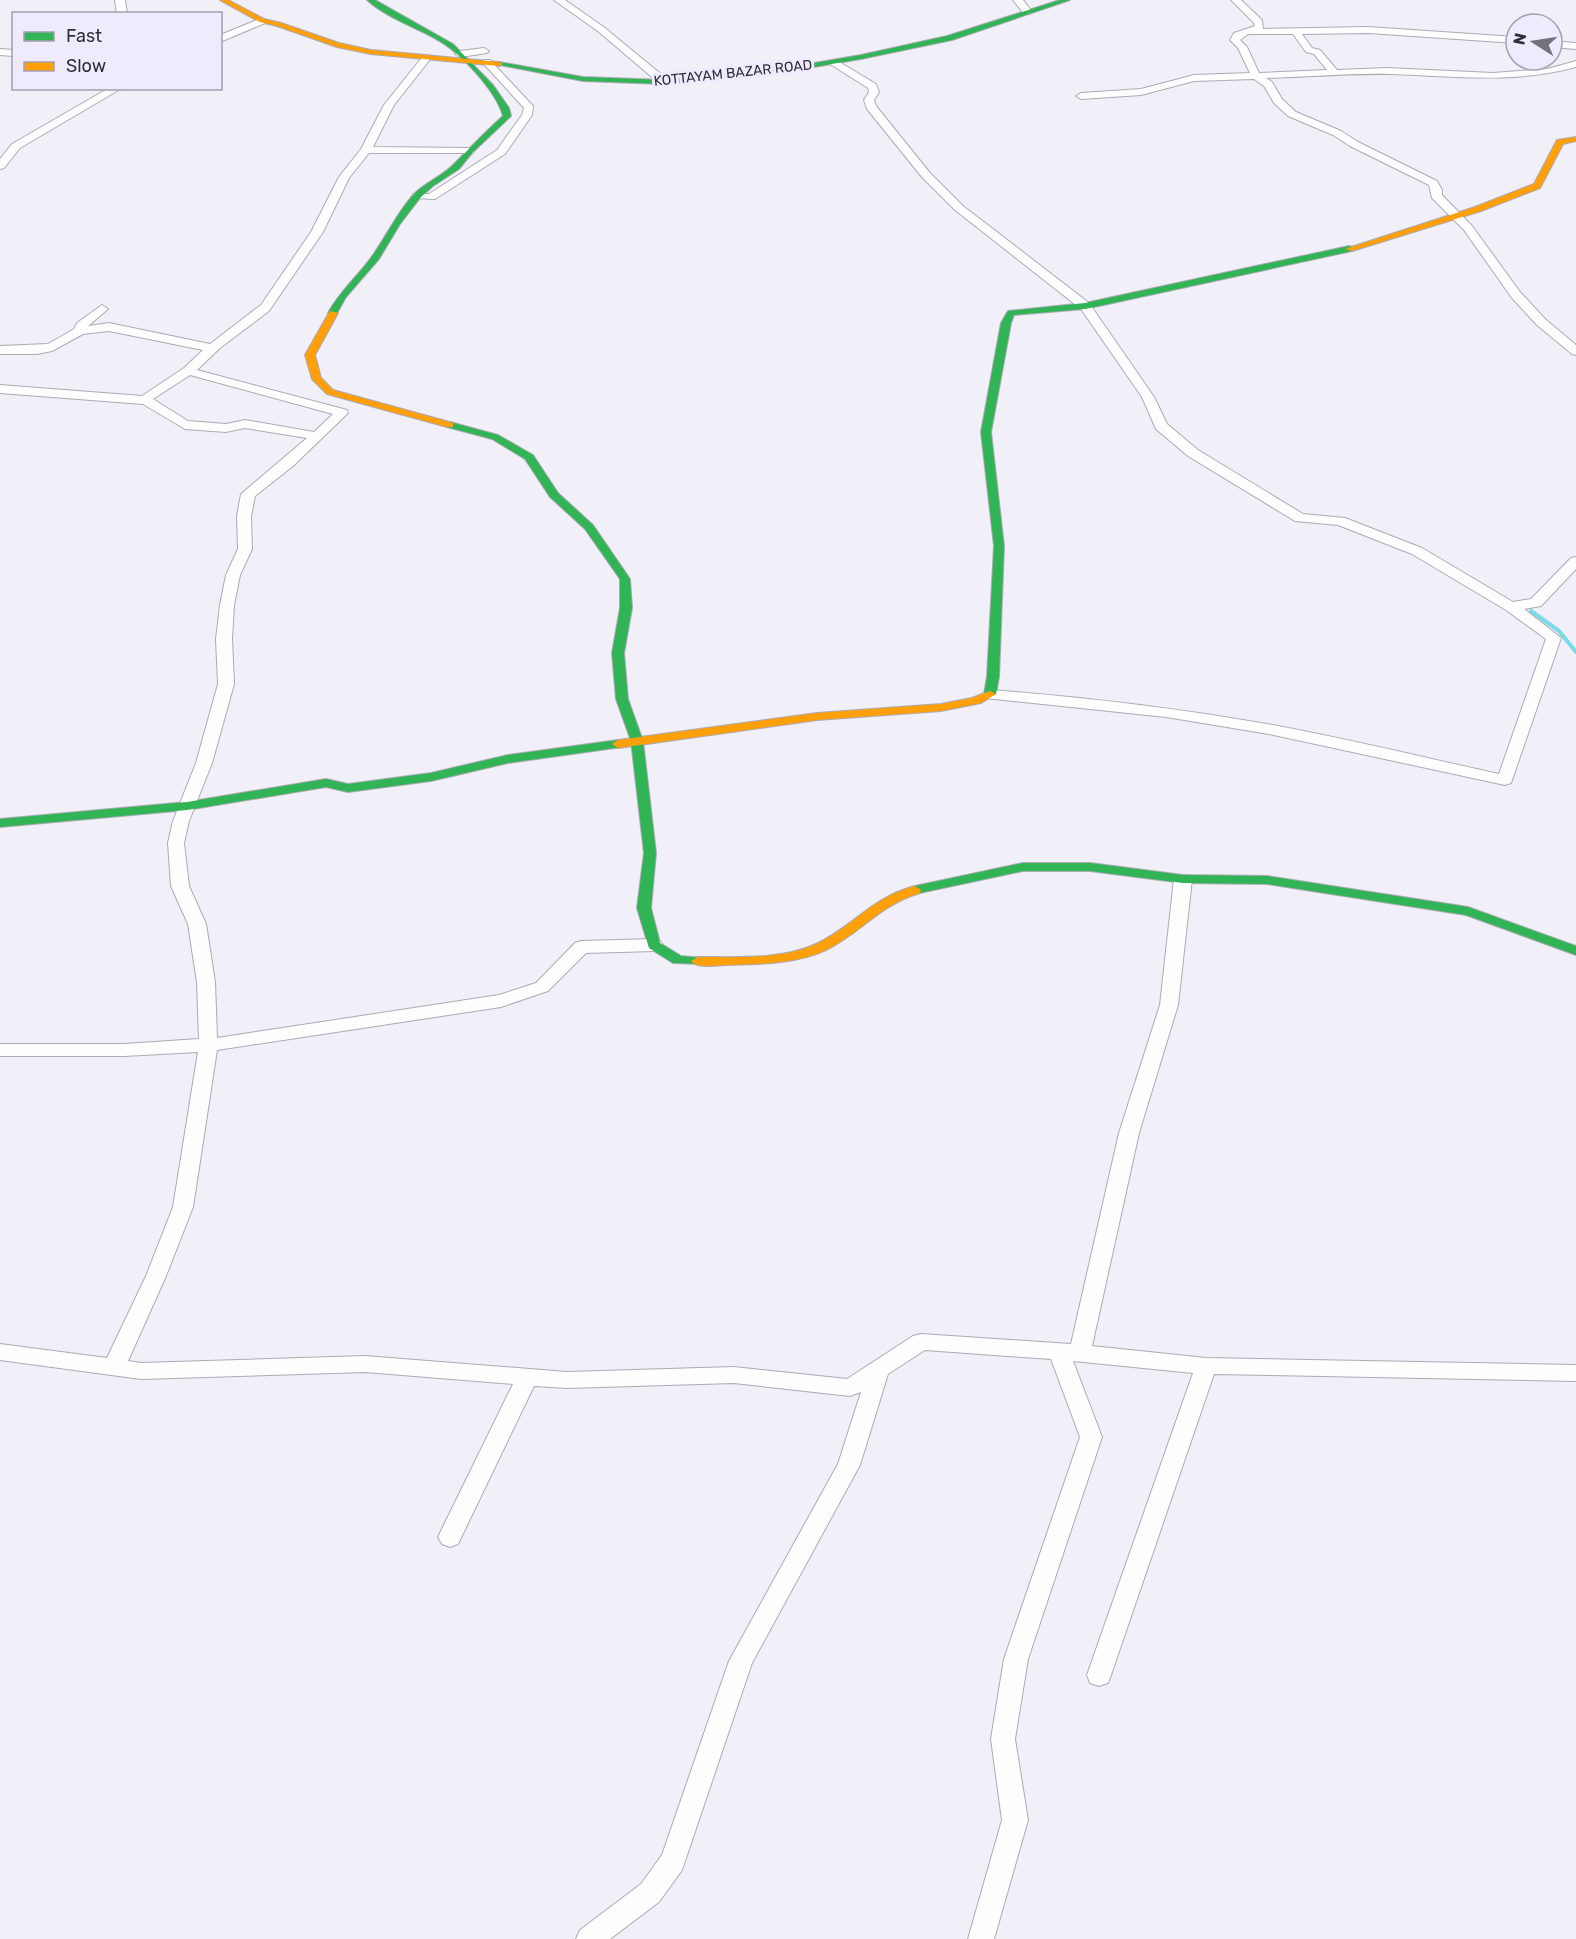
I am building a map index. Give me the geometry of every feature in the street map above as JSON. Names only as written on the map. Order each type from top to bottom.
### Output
[{"type":"street","name":"KOTTAYAM BAZAR ROAD","points":[[223,0],[262,21],[279,24],[337,45],[371,52],[465,59],[485,57],[583,79],[664,82],[779,71],[833,62],[949,38],[1067,0]]},
{"type":"street","points":[[370,0],[413,26],[442,39],[465,59],[498,96],[507,111],[507,116],[469,151],[456,167],[430,184],[417,196],[396,223],[376,257],[342,296],[310,355],[317,379],[330,392],[495,437],[514,447],[529,457],[554,495],[589,527],[625,579],[626,608],[618,653],[622,699],[638,741],[650,853],[644,908],[654,945]]},
{"type":"street","points":[[559,0],[602,30],[664,82]]},
{"type":"street","points":[[1018,0],[1027,12]]},
{"type":"street","points":[[1236,0],[1259,22],[1260,27],[1251,32]]},
{"type":"street","points":[[222,38],[262,21]]},
{"type":"street","points":[[1504,39],[1379,30],[1251,32],[1236,35],[1234,40],[1242,47],[1256,76],[1268,84],[1278,101],[1303,120],[1337,133],[1354,144],[1433,183],[1437,190],[1436,196],[1468,228],[1516,295],[1541,322],[1576,351]]},
{"type":"street","points":[[1296,32],[1309,50],[1317,52],[1335,73]]},
{"type":"street","points":[[146,400],[149,395],[188,371],[212,348],[265,308],[317,232],[344,177],[366,150],[373,130],[406,82],[427,57]]},
{"type":"street","points":[[417,196],[431,197],[501,152],[527,115],[529,108],[485,57]]},
{"type":"street","points":[[0,823],[187,806],[326,783],[348,788],[431,777],[508,759],[846,713],[953,705],[990,695],[1063,700],[1166,712],[1257,727],[1505,780],[1554,638],[1511,607],[1417,551],[1340,521],[1300,518],[1193,453],[1161,426],[1148,397],[1125,361],[1084,306],[1039,268],[959,208],[926,175],[871,106],[869,100],[874,92],[872,86],[833,62]]},
{"type":"street","points":[[1081,96],[1141,92],[1194,78],[1387,71],[1493,76],[1547,72],[1576,64]]},
{"type":"street","points":[[0,166],[16,146],[114,90]]},
{"type":"street","points":[[990,695],[993,677],[999,546],[986,432],[1006,323],[1011,313],[1084,306],[1353,248],[1455,216],[1537,186],[1560,142],[1576,139]]},
{"type":"street","points":[[366,150],[469,151]]},
{"type":"street","points":[[80,331],[81,326],[102,309]]},
{"type":"street","points":[[0,350],[37,350],[52,346],[80,331],[109,327],[212,348]]},
{"type":"street","points":[[188,371],[342,413]]},
{"type":"street","points":[[0,389],[146,400],[185,424],[217,428],[245,424],[316,436]]},
{"type":"street","points":[[114,1367],[156,1276],[183,1207],[193,1133],[204,1081],[208,1045],[206,982],[197,924],[180,886],[176,865],[176,843],[187,806],[204,763],[226,684],[224,639],[227,605],[232,575],[245,549],[244,516],[248,494],[355,400]]},
{"type":"street","points":[[1511,607],[1536,603],[1576,561]]},
{"type":"street","points":[[0,1050],[124,1050],[208,1045],[501,1001],[542,987],[581,947],[654,945],[678,960],[707,962],[808,952],[837,937],[879,903],[897,894],[1023,867],[1090,867],[1183,879],[1267,880],[1468,910],[1576,951]]},
{"type":"street","points":[[981,1939],[1015,1820],[1003,1739],[1017,1659],[1091,1437],[1070,1352],[1129,1133],[1169,1005],[1183,879]]},
{"type":"street","points":[[0,1352],[141,1371],[365,1364],[567,1380],[734,1375],[850,1389],[921,1342],[1070,1352],[1206,1366],[1576,1373]]},
{"type":"street","points":[[1099,1675],[1206,1366]]},
{"type":"street","points":[[589,1939],[650,1893],[673,1861],[741,1661],[849,1465],[879,1369]]},
{"type":"street","points":[[450,1537],[527,1377]]},
{"type":"waterway","points":[[1531,611],[1559,631],[1576,652]]},
{"type":"traffic: fast","points":[[333,313],[342,296],[376,257],[396,223],[417,196],[430,184],[456,167],[469,151],[507,116],[505,108],[491,87],[450,45],[370,0]]},
{"type":"traffic: fast","points":[[499,64],[583,79],[664,82],[779,71],[861,57],[949,38],[1067,0]]},
{"type":"traffic: fast","points":[[990,694],[993,677],[999,546],[986,432],[1006,323],[1011,313],[1085,306],[1349,249]]},
{"type":"traffic: fast","points":[[450,425],[495,437],[529,457],[554,495],[589,527],[625,579],[626,608],[618,653],[622,699],[637,741],[650,853],[644,908],[654,945],[678,960],[698,961]]},
{"type":"traffic: fast","points":[[0,823],[187,806],[326,783],[348,788],[356,787],[431,777],[508,759],[618,744]]},
{"type":"traffic: fast","points":[[915,890],[1023,867],[1090,867],[1183,879],[1267,880],[1468,911],[1576,951]]},
{"type":"traffic: slow","points":[[223,0],[262,21],[279,24],[337,45],[371,52],[499,64]]},
{"type":"traffic: slow","points":[[1349,249],[1478,209],[1537,186],[1560,142],[1576,139]]},
{"type":"traffic: slow","points":[[333,313],[310,355],[317,379],[330,392],[450,425]]},
{"type":"traffic: slow","points":[[618,744],[817,716],[941,707],[976,700],[990,694]]},
{"type":"traffic: slow","points":[[698,961],[778,958],[809,952],[834,940],[888,900],[915,890]]}]
